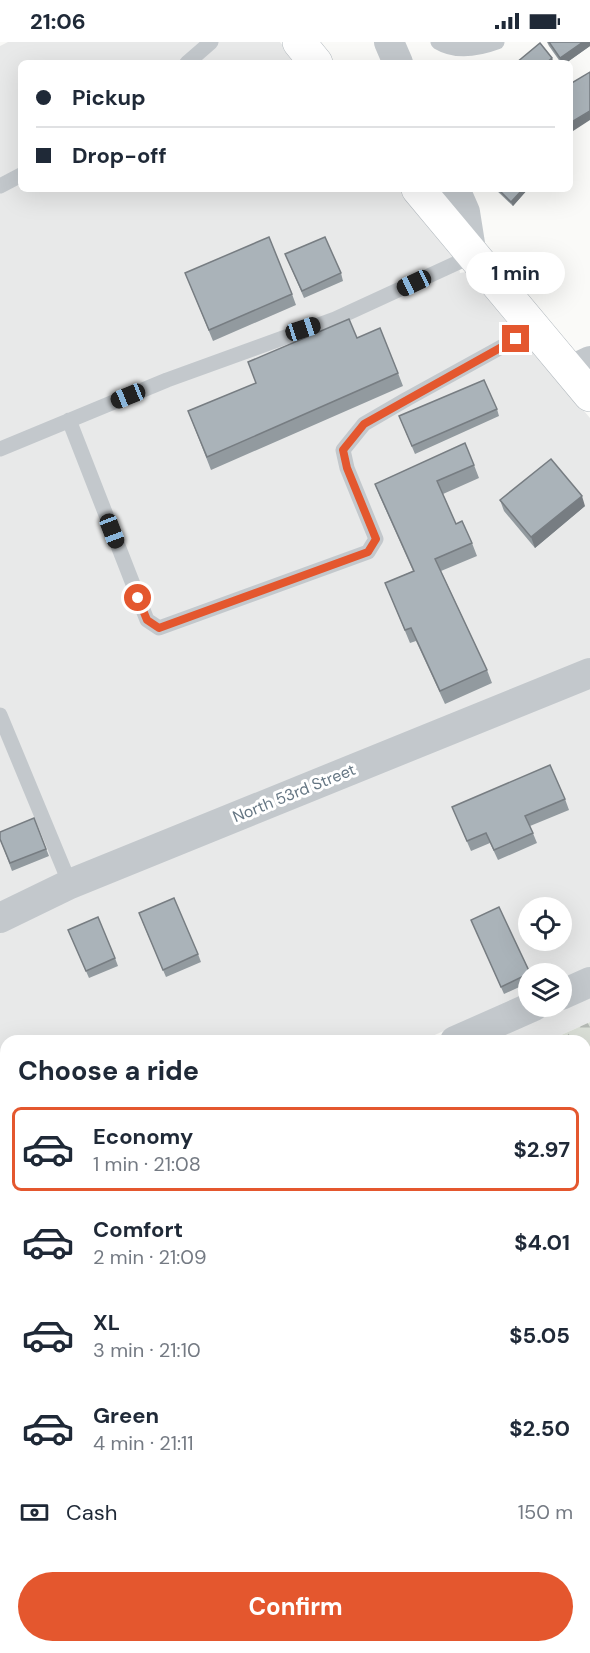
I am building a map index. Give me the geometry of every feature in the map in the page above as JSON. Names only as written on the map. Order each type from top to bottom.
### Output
[{"type":"street","points":[[299,42],[314,60]]},
{"type":"street","points":[[389,42],[397,60]]},
{"type":"street","points":[[420,192],[534,329],[579,366],[590,395]]},
{"type":"street","points":[[456,192],[465,212],[472,256]]},
{"type":"street","name":"North 53rd Street","points":[[0,918],[70,884],[590,673]]},
{"type":"street","points":[[572,990],[590,982]]},
{"type":"street","points":[[469,1035],[518,1013]]},
{"type":"lane","points":[[190,60],[211,42]]},
{"type":"lane","points":[[438,42],[448,48],[469,49],[497,42]]},
{"type":"lane","points":[[0,186],[18,177]]},
{"type":"lane","points":[[0,449],[167,380],[334,319],[472,256]]},
{"type":"lane","points":[[69,420],[147,620],[159,628],[368,552],[376,539],[347,468],[343,450],[364,424],[534,329]]},
{"type":"lane","points":[[0,715],[70,884]]},
{"type":"shaded area","points":[[8,42],[280,42],[295,60],[18,60],[18,192],[400,192],[458,262],[460,273],[466,272],[590,418],[590,658],[64,872],[0,903],[0,46]]},
{"type":"shaded area","points":[[590,688],[590,967],[572,975],[572,963],[518,963],[518,998],[435,1035],[0,1035],[0,933],[76,897]]},
{"type":"shaded area","points":[[590,997],[590,1022],[561,1035],[503,1035],[544,1017],[572,1017],[572,1005]]},
{"type":"green space","points":[[590,1022],[590,1035],[561,1035]]},
{"type":"building","points":[[549,42],[583,42],[560,58]]},
{"type":"building","points":[[540,43],[552,58],[550,60],[520,60]]},
{"type":"building","points":[[590,72],[590,111],[573,121],[573,82]]},
{"type":"building","points":[[501,192],[520,192],[511,202]]},
{"type":"building","points":[[269,237],[292,294],[209,330],[185,273]]},
{"type":"building","points":[[325,237],[341,273],[302,291],[285,254]]},
{"type":"building","points":[[349,319],[357,338],[380,328],[398,373],[207,457],[188,411],[256,383],[248,362]]},
{"type":"building","points":[[484,380],[497,409],[412,446],[399,416]]},
{"type":"building","points":[[465,443],[474,465],[437,481],[456,524],[462,521],[472,543],[435,559],[487,670],[440,691],[411,628],[405,630],[385,583],[414,571],[375,484]]},
{"type":"building","points":[[551,459],[582,496],[531,537],[500,500]]},
{"type":"building","points":[[550,765],[565,799],[525,816],[533,833],[494,850],[486,833],[467,841],[452,807]]},
{"type":"building","points":[[34,818],[46,849],[10,863],[0,839],[0,832]]},
{"type":"building","points":[[174,898],[198,954],[163,970],[139,913]]},
{"type":"building","points":[[499,907],[525,963],[518,963],[518,979],[501,987],[471,920]]},
{"type":"building","points":[[98,917],[115,958],[86,971],[68,930]]},
{"type":"route","points":[[138,598],[147,620],[159,628],[368,552],[376,539],[347,468],[343,450],[364,424],[516,339]]}]
